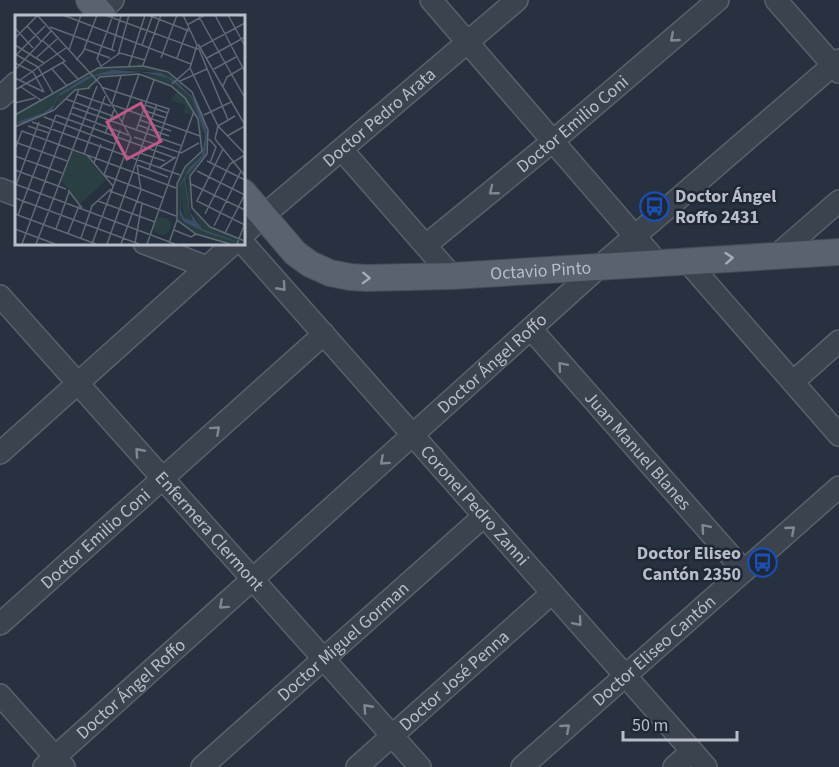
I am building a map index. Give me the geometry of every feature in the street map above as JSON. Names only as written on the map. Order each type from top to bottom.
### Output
[{"type":"main road","points":[[244,193],[263,216]]},
{"type":"main road","name":"Octavio Pinto","points":[[263,216],[295,253],[310,264],[330,273],[350,277],[452,276],[839,252]]},
{"type":"street","points":[[431,0],[658,263]]},
{"type":"street","name":"Doctor Pedro Arata","points":[[244,234],[518,0]]},
{"type":"street","name":"Doctor Emilio Coni","points":[[426,245],[553,141],[718,0]]},
{"type":"street","points":[[776,0],[837,66]]},
{"type":"street","name":"Doctor Ángel Roffo","points":[[54,764],[252,579],[599,267],[837,66]]},
{"type":"street","points":[[0,98],[15,84]]},
{"type":"street","points":[[342,150],[452,276]]},
{"type":"street","points":[[0,189],[15,195]]},
{"type":"street","points":[[777,255],[839,201]]},
{"type":"street","points":[[147,244],[207,267]]},
{"type":"street","points":[[0,453],[233,244]]},
{"type":"street","name":"Coronel Pedro Zanni","points":[[244,244],[699,759]]},
{"type":"street","points":[[687,261],[839,435]]},
{"type":"street","name":"Enfermera Clermont","points":[[0,296],[420,767]]},
{"type":"street","name":"Juan Manuel Blanes","points":[[531,329],[744,571]]},
{"type":"street","name":"Doctor Emilio Coni","points":[[0,624],[324,334]]},
{"type":"street","points":[[793,382],[839,341]]},
{"type":"street","name":"Doctor Eliseo Cantón","points":[[522,767],[839,487]]},
{"type":"street","name":"Doctor Miguel Gorman","points":[[202,767],[484,516]]},
{"type":"street","name":"Doctor José Penna","points":[[357,767],[552,593]]},
{"type":"street","points":[[0,695],[54,764]]},
{"type":"street","points":[[674,767],[699,759]]},
{"type":"place","name":"Doctor Ángel Roffo 2431","points":[[654,206]]},
{"type":"place","name":"Doctor Eliseo Cantón 2350","points":[[762,563]]}]
